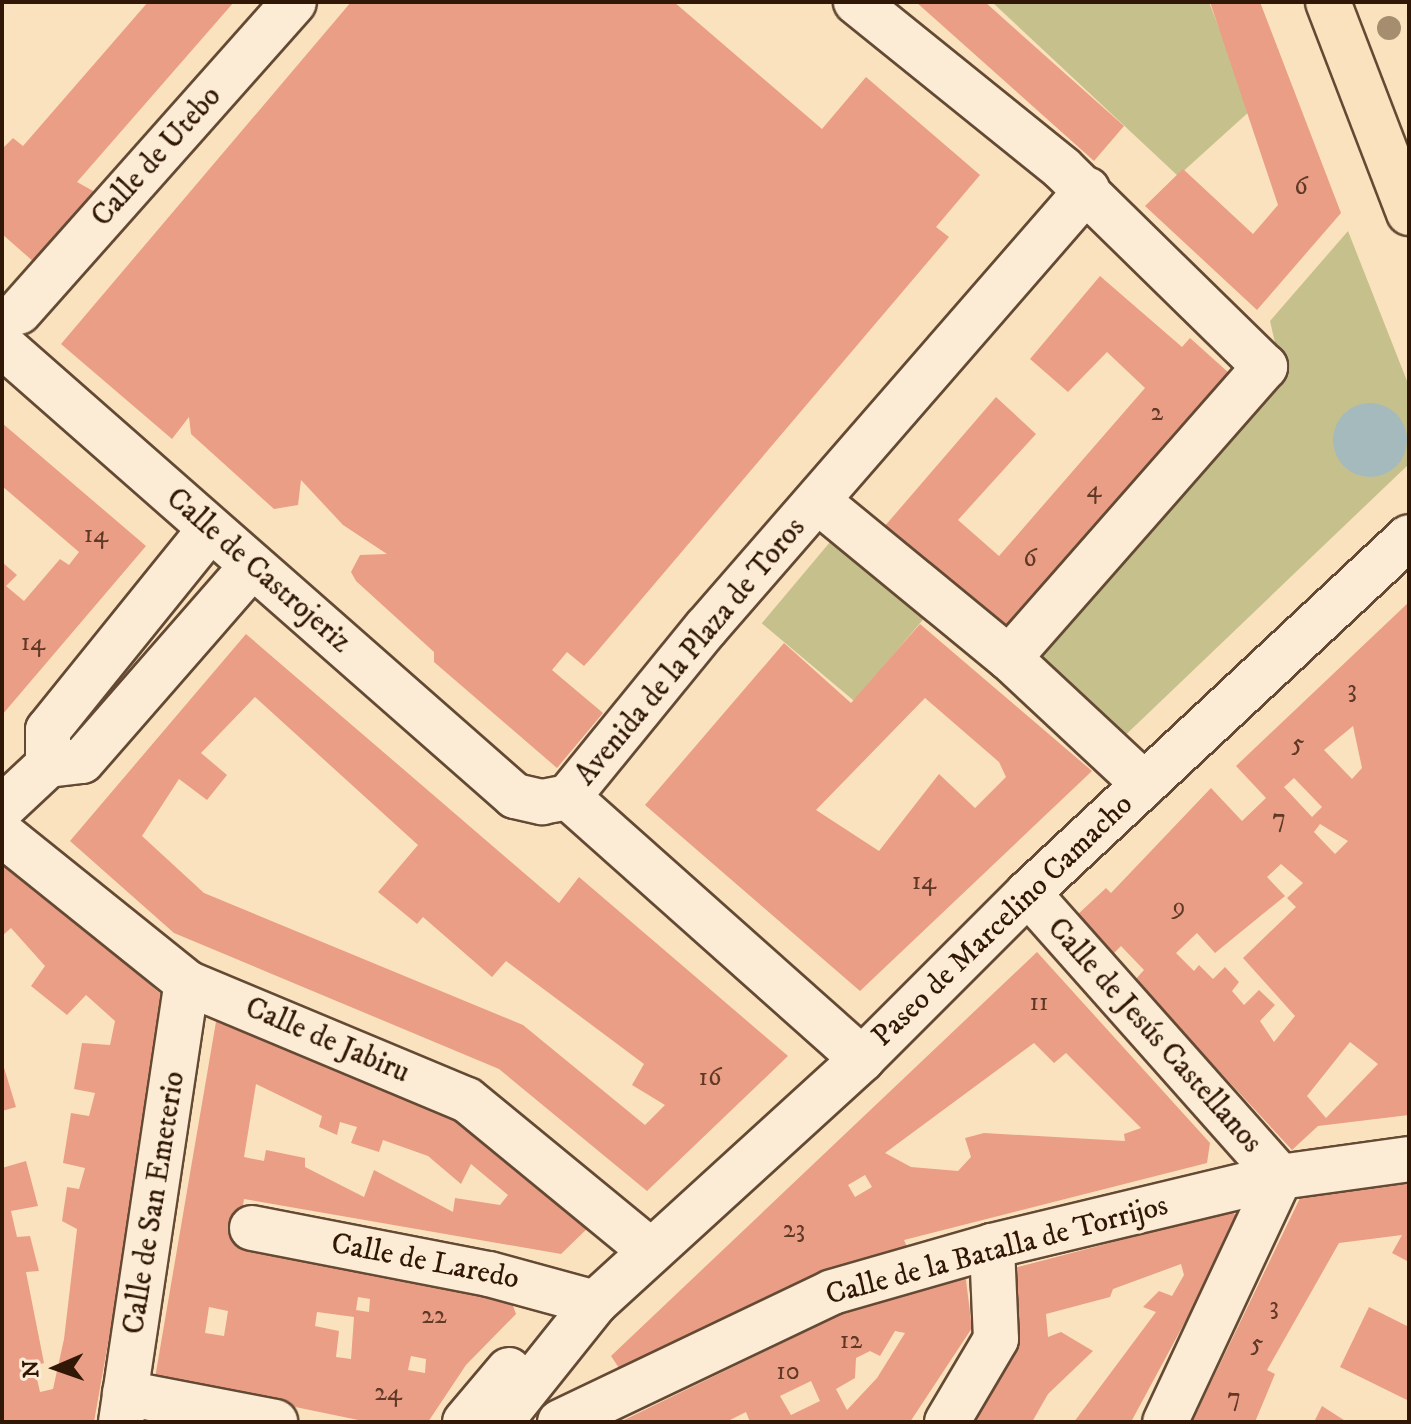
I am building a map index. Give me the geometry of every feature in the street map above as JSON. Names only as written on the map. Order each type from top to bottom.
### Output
[{"type":"main road","points":[[1328,2],[1409,213]]},
{"type":"street","name":"Calle de Utebo","points":[[6,323],[294,2]]},
{"type":"street","points":[[856,2],[1087,190],[1265,367],[1009,658]]},
{"type":"street","name":"Avenida de la Plaza de Toros","points":[[515,796],[542,802],[568,797],[1087,190]]},
{"type":"street","name":"Calle de Castrojeriz","points":[[6,323],[210,529],[515,796]]},
{"type":"street","name":"Avenida de la Plaza de Toros","points":[[819,502],[1009,658],[1144,784]]},
{"type":"street","points":[[48,765],[48,730],[210,529]]},
{"type":"street","name":"Paseo de Marcelino Camacho","points":[[500,1422],[595,1303],[862,1059],[1028,893],[1409,537]]},
{"type":"street","points":[[2,808],[48,765],[82,761],[252,566]]},
{"type":"street","points":[[568,797],[862,1059]]},
{"type":"street","name":"Calle de Jabiru","points":[[2,834],[187,983],[467,1100],[651,1251]]},
{"type":"street","name":"Calle de Jesús Castellanos","points":[[1028,893],[1280,1177]]},
{"type":"street","name":"Calle de San Emeterio","points":[[123,1407],[187,983]]},
{"type":"street","name":"Calle de la Batalla de Torrijos","points":[[560,1422],[832,1292],[992,1246],[1280,1177],[1409,1159]]},
{"type":"street","points":[[1165,1422],[1280,1177]]},
{"type":"street","name":"Calle de Laredo","points":[[252,1228],[489,1274],[595,1303]]},
{"type":"street","points":[[947,1422],[996,1339],[992,1246]]},
{"type":"street","name":"Paseo de Marcelino Camacho","points":[[465,1422],[533,1341],[595,1303]]},
{"type":"street","points":[[123,1407],[275,1422]]},
{"type":"shaded area","points":[[992,2],[1209,2],[1251,110],[1178,176]]},
{"type":"shaded area","points":[[1348,231],[1409,386],[1409,464],[1114,746],[1021,660],[1280,364],[1270,321]]},
{"type":"shaded area","points":[[1370,403],[1384,406],[1396,414],[1404,426],[1407,440],[1404,454],[1396,466],[1384,474],[1370,477],[1356,474],[1344,466],[1336,454],[1333,440],[1336,426],[1344,414],[1356,406]]},
{"type":"shaded area","points":[[846,523],[939,601],[854,701],[762,623]]},
{"type":"building","points":[[148,2],[234,2],[77,182],[95,192],[35,263],[2,234],[2,149],[13,138],[23,146]]},
{"type":"building","points":[[351,2],[674,2],[822,129],[866,77],[980,175],[936,227],[949,237],[595,654],[584,666],[567,652],[552,670],[603,713],[557,768],[434,662],[434,652],[356,581],[351,572],[360,555],[387,554],[343,525],[301,480],[298,505],[274,509],[191,434],[189,417],[172,439],[61,344]]},
{"type":"building","points":[[916,2],[985,2],[1124,126],[1094,161]]},
{"type":"building","points":[[1210,2],[1260,2],[1341,213],[1257,310],[1145,206],[1183,169],[1253,234],[1278,205]]},
{"type":"building","points":[[1100,276],[1182,347],[1190,338],[1229,373],[1002,631],[884,527],[996,397],[1036,434],[958,520],[999,556],[1145,388],[1107,352],[1068,392],[1030,359]]},
{"type":"building","points":[[2,423],[146,546],[2,715],[2,562],[17,575],[6,586],[24,601],[60,559],[69,565],[79,552],[2,486]]},
{"type":"building","points":[[1409,602],[1409,1115],[1318,1126],[1292,1150],[1135,980],[1144,970],[1121,946],[1112,955],[1075,917],[1106,888],[1111,893],[1211,788],[1242,821],[1266,798],[1236,766]],"holes":[[[1353,726],[1362,768],[1352,779],[1324,750]],[[1294,778],[1322,807],[1312,817],[1284,787]],[[1320,824],[1348,841],[1335,854],[1314,832]],[[1281,864],[1303,883],[1287,898],[1296,907],[1243,958],[1295,1016],[1274,1042],[1260,1021],[1275,1005],[1259,990],[1244,1005],[1232,991],[1239,982],[1225,967],[1213,979],[1199,965],[1194,971],[1176,953],[1197,933],[1215,953],[1285,896],[1267,877]],[[1350,1042],[1378,1064],[1326,1118],[1307,1096]]]},
{"type":"building","points":[[920,624],[1092,771],[860,991],[645,805],[784,643],[851,703]],"holes":[[[925,698],[999,762],[1006,777],[975,808],[939,774],[879,851],[816,810]]]},
{"type":"building","points":[[246,634],[559,903],[579,877],[788,1056],[647,1191],[499,1069],[174,933],[70,841]],"holes":[[[255,697],[418,845],[378,892],[417,924],[423,917],[492,977],[506,961],[644,1064],[632,1085],[665,1105],[645,1125],[523,1025],[204,893],[142,836],[179,779],[207,800],[227,775],[201,753]]]},
{"type":"building","points":[[2,853],[164,997],[166,1017],[94,1422],[3,1422],[2,1168],[26,1161],[38,1206],[11,1211],[17,1237],[30,1236],[39,1271],[26,1272],[44,1363],[34,1366],[40,1392],[53,1389],[64,1339],[77,1229],[62,1221],[67,1187],[79,1189],[85,1168],[63,1163],[71,1113],[89,1116],[95,1093],[74,1089],[82,1043],[110,1045],[115,1021],[86,995],[67,1015],[31,986],[45,966],[11,928],[2,936]]},
{"type":"building","points":[[1037,952],[1210,1143],[1207,1163],[904,1240],[908,1249],[623,1374],[611,1356]],"holes":[[[1034,1043],[1054,1063],[1066,1053],[1141,1128],[1124,1134],[1125,1141],[984,1133],[965,1138],[971,1157],[958,1171],[911,1167],[885,1153]],[[865,1175],[872,1187],[855,1197],[848,1185]]]},
{"type":"building","points":[[218,1010],[452,1106],[593,1223],[561,1254],[244,1199],[238,1239],[508,1292],[516,1314],[466,1365],[428,1422],[368,1422],[155,1378]],"holes":[[[256,1084],[322,1116],[319,1127],[337,1135],[340,1122],[357,1127],[351,1143],[379,1152],[383,1140],[428,1156],[461,1184],[471,1164],[508,1195],[500,1205],[455,1198],[453,1212],[374,1170],[364,1197],[305,1167],[305,1158],[266,1150],[264,1161],[244,1157]],[[358,1297],[370,1299],[369,1312],[356,1310]],[[209,1307],[228,1311],[224,1336],[205,1333]],[[317,1312],[354,1317],[351,1359],[336,1357],[339,1331],[315,1326]],[[411,1356],[426,1359],[425,1373],[408,1370]]]},
{"type":"building","points":[[2,1061],[16,1107],[2,1111]]},
{"type":"building","points":[[1409,1181],[1409,1262],[1392,1253],[1402,1235],[1339,1243],[1267,1370],[1275,1374],[1255,1422],[1192,1422],[1302,1194]]},
{"type":"building","points":[[1232,1211],[1240,1220],[1131,1422],[1074,1422],[1156,1312],[1143,1307],[1159,1291],[1172,1296],[1184,1275],[1181,1264],[1113,1289],[1110,1297],[1046,1314],[1048,1337],[1061,1332],[1093,1351],[1048,1394],[1032,1422],[961,1422],[1018,1345],[1010,1269]]},
{"type":"building","points":[[957,1269],[965,1272],[972,1328],[910,1422],[750,1422],[746,1412],[726,1422],[620,1422],[854,1308],[918,1292]],"holes":[[[895,1331],[905,1333],[877,1378],[847,1410],[836,1389],[855,1378],[856,1358],[870,1351],[880,1356]],[[811,1381],[820,1401],[791,1415],[780,1396]]]},
{"type":"building","points":[[1369,1307],[1409,1327],[1409,1401],[1340,1367]]},
{"type":"building","points":[[1322,1406],[1347,1422],[1314,1422]]}]
